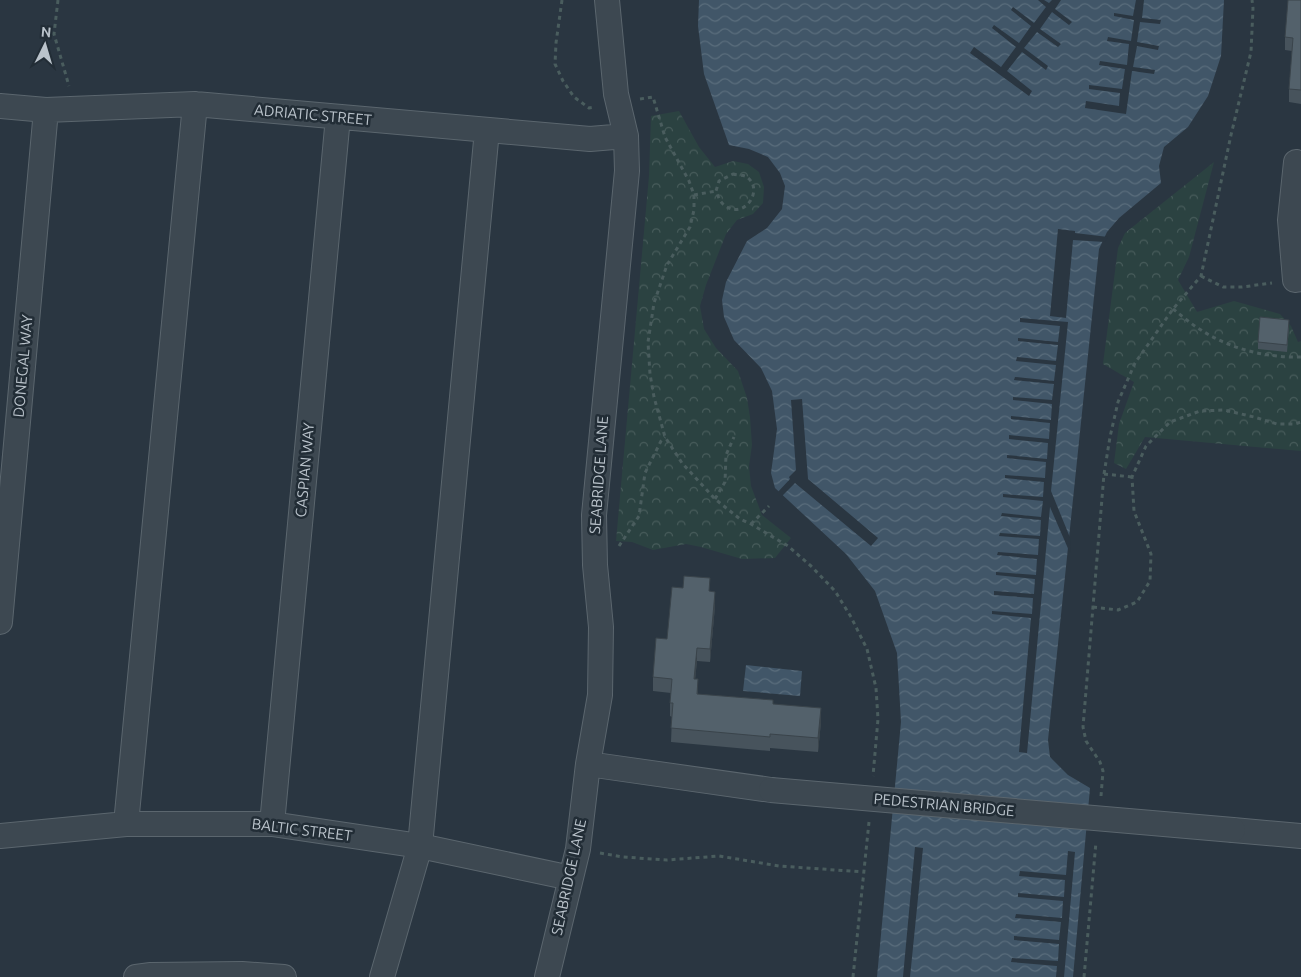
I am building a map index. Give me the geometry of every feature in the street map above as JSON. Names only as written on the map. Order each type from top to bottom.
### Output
[{"type":"street","name":"SEABRIDGE LANE","points":[[547,977],[578,849],[588,764],[600,695],[601,627],[595,565],[594,515],[627,171],[626,136],[616,94],[607,0]]},
{"type":"street","name":"ADRIATIC STREET","points":[[0,106],[46,110],[195,104],[590,139],[626,136]]},
{"type":"street","points":[[126,824],[195,104]]},
{"type":"street","name":"DONEGAL WAY","points":[[0,622],[46,110]]},
{"type":"street","name":"CASPIAN WAY","points":[[272,824],[338,117]]},
{"type":"street","points":[[382,977],[420,846],[488,130]]},
{"type":"street","points":[[1296,162],[1290,220],[1298,279]]},
{"type":"street","name":"PEDESTRIAN BRIDGE","points":[[588,764],[771,790],[1301,836]]},
{"type":"street","name":"BALTIC STREET","points":[[0,836],[126,824],[272,824],[420,846],[571,878]]},
{"type":"street","points":[[136,977],[151,975],[242,974],[284,977]]},
{"type":"path","points":[[58,0],[54,34],[76,109]]},
{"type":"path","points":[[562,0],[555,64],[563,81],[574,97],[589,108],[653,97],[665,137],[689,181],[694,195],[694,210],[690,227],[667,265],[654,303],[648,342],[654,397],[666,437],[682,462],[714,499],[740,519],[788,546],[811,566],[835,592],[851,617],[867,650],[876,688],[878,719],[873,777]]},
{"type":"path","points":[[1100,800],[1103,771],[1100,762],[1086,741],[1083,727],[1104,474],[1110,437],[1118,402],[1135,363],[1173,309],[1201,276],[1251,52],[1252,0]]},
{"type":"path","points":[[733,174],[745,176],[752,184],[754,192],[751,202],[742,209],[731,209],[722,204],[716,191],[719,181],[733,174]]},
{"type":"path","points":[[694,195],[716,191]]},
{"type":"path","points":[[1201,276],[1223,287],[1242,287],[1298,279]]},
{"type":"path","points":[[1173,309],[1199,330],[1251,352],[1301,357]]},
{"type":"path","points":[[1093,607],[1118,610],[1137,602],[1150,581],[1151,554],[1134,511],[1132,477],[1146,446],[1170,422],[1200,411],[1224,410],[1254,416],[1277,424],[1301,422]]},
{"type":"path","points":[[714,499],[725,482],[726,455],[734,436]]},
{"type":"path","points":[[595,565],[618,546],[639,516],[645,473],[666,437]]},
{"type":"path","points":[[1104,474],[1132,477]]},
{"type":"path","points":[[751,524],[769,506]]},
{"type":"path","points":[[853,977],[869,815]]},
{"type":"path","points":[[1084,977],[1097,839]]},
{"type":"path","points":[[578,849],[623,857],[667,860],[719,856],[779,866],[864,872]]},
{"type":"green space","points":[[679,111],[699,147],[715,167],[733,161],[748,164],[759,172],[764,187],[763,203],[753,214],[737,220],[726,234],[700,306],[704,329],[716,348],[738,371],[747,398],[752,445],[749,466],[751,486],[762,515],[791,538],[775,558],[742,559],[686,544],[653,550],[632,542],[616,541],[649,176],[651,116]]},
{"type":"green space","points":[[1214,162],[1189,257],[1178,280],[1197,312],[1234,301],[1280,314],[1291,326],[1298,342],[1301,341],[1301,451],[1145,437],[1126,469],[1114,463],[1119,424],[1134,382],[1103,364],[1118,248],[1125,233]]},
{"type":"water","points":[[699,0],[1224,0],[1221,56],[1208,96],[1188,127],[1164,147],[1159,166],[1161,183],[1119,218],[1107,232],[1099,249],[1048,740],[1050,757],[1068,775],[1090,788],[1073,977],[877,977],[901,722],[897,653],[875,591],[846,554],[775,488],[771,473],[777,429],[772,391],[761,368],[734,340],[724,317],[722,300],[726,282],[747,241],[767,228],[782,209],[785,186],[780,173],[768,157],[749,149],[729,145],[704,74],[698,26]]},
{"type":"water","points":[[746,665],[802,671],[800,696],[743,691]]},
{"type":"pier","points":[[1038,0],[1044,0],[1049,3],[1052,0],[1061,0],[1055,9],[1072,22],[1069,25],[1052,12],[1040,29],[1061,44],[1058,47],[1037,32],[1024,48],[1048,66],[1046,70],[1022,52],[1007,71],[1032,91],[1029,96],[970,53],[974,47],[1001,67],[1016,47],[992,28],[994,25],[1019,43],[1031,26],[1011,10],[1013,7],[1034,23],[1046,7]]},
{"type":"pier","points":[[1136,0],[1144,0],[1142,18],[1161,20],[1160,24],[1140,22],[1137,42],[1159,46],[1158,50],[1137,46],[1133,67],[1155,70],[1154,74],[1132,71],[1126,114],[1085,108],[1086,101],[1119,106],[1120,93],[1089,89],[1089,85],[1122,89],[1125,69],[1099,65],[1100,61],[1127,65],[1129,44],[1107,41],[1108,37],[1131,41],[1134,20],[1114,16],[1114,13],[1133,16]]},
{"type":"pier","points":[[1058,229],[1108,237],[1105,242],[1073,240],[1066,318],[1050,316]]},
{"type":"pier","points":[[1020,318],[1068,322],[1051,491],[1071,540],[1070,553],[1050,507],[1027,753],[1019,752],[1031,618],[992,614],[992,611],[1032,614],[1033,598],[994,595],[994,591],[1034,594],[1035,579],[996,575],[996,572],[1036,575],[1037,559],[997,555],[998,552],[1038,555],[1039,539],[999,536],[1000,533],[1040,536],[1041,520],[1001,516],[1002,513],[1041,517],[1043,501],[1003,497],[1003,494],[1043,497],[1044,482],[1005,478],[1005,475],[1045,478],[1046,462],[1007,458],[1007,455],[1047,459],[1048,443],[1009,439],[1009,435],[1049,439],[1050,423],[1011,419],[1011,416],[1051,420],[1052,404],[1013,400],[1013,397],[1052,400],[1054,384],[1014,380],[1015,377],[1054,381],[1056,365],[1016,361],[1017,357],[1056,361],[1058,345],[1018,341],[1018,338],[1058,342],[1060,326],[1020,322]]},
{"type":"pier","points":[[802,399],[808,479],[878,538],[871,546],[795,483],[781,497],[777,493],[796,470],[791,400]]},
{"type":"pier","points":[[915,847],[923,848],[910,977],[903,977]]},
{"type":"pier","points":[[1068,851],[1075,852],[1064,977],[1056,977],[1057,966],[1011,962],[1012,958],[1058,961],[1059,944],[1014,940],[1014,936],[1059,940],[1061,922],[1015,918],[1016,914],[1062,918],[1063,901],[1018,897],[1018,893],[1064,897],[1065,880],[1019,876],[1020,871],[1066,875]]},
{"type":"building","points":[[1288,0],[1301,0],[1301,90],[1289,89],[1293,38],[1285,37]]},
{"type":"building","points":[[1260,317],[1289,320],[1287,345],[1258,342]]},
{"type":"building","points":[[684,576],[710,578],[709,591],[715,592],[710,649],[697,648],[694,679],[698,679],[697,694],[773,700],[773,704],[821,708],[818,738],[770,734],[770,737],[671,728],[673,703],[670,703],[672,679],[653,677],[656,638],[667,639],[672,587],[683,588]]}]
